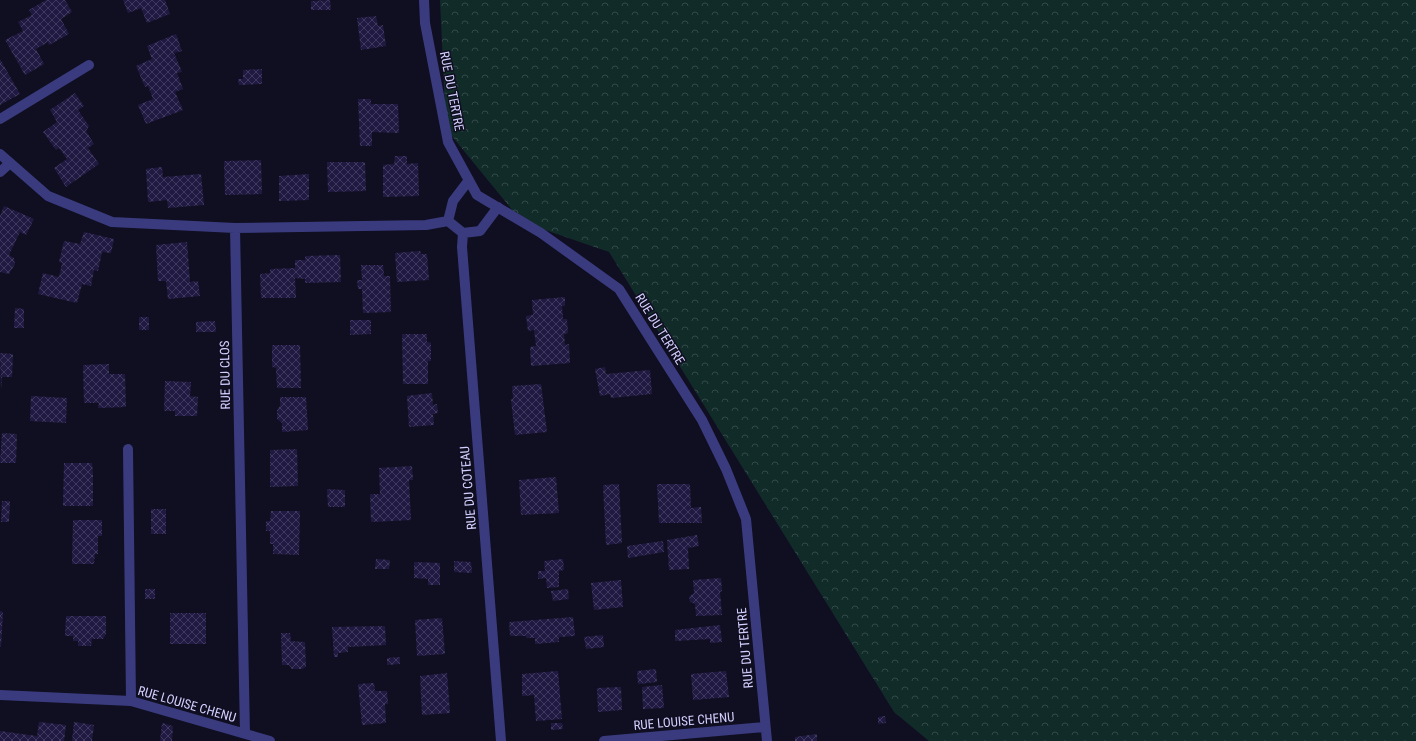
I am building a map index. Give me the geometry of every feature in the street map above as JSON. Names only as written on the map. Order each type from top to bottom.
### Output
[{"type":"street","name":"RUE DU TERTRE","points":[[424,0],[425,23],[448,142],[477,195],[540,233],[619,289],[702,420],[726,469],[746,520],[767,741]]},
{"type":"street","points":[[0,118],[89,65]]},
{"type":"street","points":[[0,154],[48,196],[112,222],[236,228],[426,225],[448,221],[463,232],[480,231],[498,207]]},
{"type":"street","points":[[0,172],[10,162]]},
{"type":"street","points":[[448,221],[453,201],[469,180]]},
{"type":"street","name":"RUE DU CLOS","points":[[236,228],[245,734]]},
{"type":"street","name":"RUE DU COTEAU","points":[[463,232],[463,255],[501,741]]},
{"type":"street","points":[[128,449],[131,701]]},
{"type":"street","name":"RUE LOUISE CHENU","points":[[0,695],[131,701],[270,741]]},
{"type":"street","name":"RUE LOUISE CHENU","points":[[604,741],[765,726]]},
{"type":"green space","points":[[440,0],[1416,0],[1416,741],[929,741],[894,712],[609,252],[522,222],[446,129]]},
{"type":"building","points":[[46,0],[65,0],[72,12],[61,19],[69,34],[49,45],[48,42],[36,49],[44,64],[25,75],[5,40],[23,31],[18,22],[32,15],[29,10]]},
{"type":"building","points":[[123,0],[165,0],[170,14],[147,23],[141,8],[128,13]]},
{"type":"building","points":[[330,0],[331,10],[311,10],[311,1]]},
{"type":"building","points":[[376,16],[378,26],[383,25],[386,46],[361,50],[357,18]]},
{"type":"building","points":[[176,34],[182,51],[174,53],[182,72],[177,73],[183,89],[175,92],[183,110],[146,124],[138,105],[153,99],[148,86],[145,87],[136,66],[152,59],[147,46]]},
{"type":"building","points":[[0,59],[20,94],[0,105]]},
{"type":"building","points":[[262,69],[262,84],[239,85],[238,79],[243,79],[243,70]]},
{"type":"building","points":[[75,93],[84,106],[78,110],[89,126],[86,131],[94,144],[88,148],[99,164],[66,187],[54,168],[67,159],[59,148],[56,150],[43,132],[57,122],[50,110]]},
{"type":"building","points":[[358,99],[371,99],[371,104],[398,104],[399,133],[372,132],[372,146],[360,146]]},
{"type":"building","points":[[395,156],[407,156],[407,164],[418,163],[419,196],[383,197],[383,165],[394,164]]},
{"type":"building","points":[[261,160],[262,194],[225,195],[224,161]]},
{"type":"building","points":[[327,162],[365,162],[366,191],[328,192]]},
{"type":"building","points":[[162,167],[163,177],[201,174],[204,205],[168,208],[167,200],[148,202],[146,169]]},
{"type":"building","points":[[309,174],[309,200],[279,201],[279,176]]},
{"type":"building","points":[[4,206],[34,219],[26,235],[20,232],[9,255],[14,258],[15,264],[9,274],[0,272],[0,216]]},
{"type":"building","points":[[84,232],[114,239],[111,253],[102,252],[98,271],[94,270],[91,286],[82,284],[77,303],[38,294],[43,273],[59,277],[62,263],[59,262],[64,241],[80,244]]},
{"type":"building","points":[[187,242],[190,282],[198,281],[200,296],[168,299],[166,281],[158,281],[156,245]]},
{"type":"building","points":[[420,251],[421,254],[427,254],[429,280],[397,282],[395,253]]},
{"type":"building","points":[[340,255],[341,282],[305,283],[305,279],[295,278],[296,298],[261,298],[260,274],[270,273],[270,269],[295,268],[295,260],[305,260],[305,256]]},
{"type":"building","points":[[361,265],[383,265],[384,276],[390,276],[391,312],[363,313],[362,289],[358,289],[357,280],[362,280]]},
{"type":"building","points":[[565,297],[565,306],[562,306],[563,319],[567,319],[568,333],[564,334],[565,345],[569,344],[570,363],[531,366],[530,347],[536,346],[534,330],[528,331],[526,316],[533,315],[532,300]]},
{"type":"building","points":[[15,308],[24,309],[24,328],[14,328]]},
{"type":"building","points":[[139,317],[149,317],[149,330],[139,330]]},
{"type":"building","points":[[350,320],[371,320],[371,334],[350,335]]},
{"type":"building","points":[[215,321],[216,332],[196,332],[196,322]]},
{"type":"building","points":[[402,334],[427,334],[427,342],[431,343],[431,361],[428,361],[428,384],[403,384]]},
{"type":"building","points":[[272,345],[300,345],[301,388],[277,388],[276,368],[272,367]]},
{"type":"building","points":[[0,353],[13,354],[12,377],[2,377],[1,391]]},
{"type":"building","points":[[109,364],[109,374],[125,374],[126,407],[98,408],[99,403],[84,403],[83,365]]},
{"type":"building","points":[[605,367],[606,374],[650,370],[652,394],[611,398],[610,394],[600,396],[595,369]]},
{"type":"building","points":[[165,381],[191,382],[190,396],[198,397],[197,416],[175,416],[175,411],[164,411]]},
{"type":"building","points":[[541,384],[547,432],[515,435],[511,400],[513,398],[512,386]]},
{"type":"building","points":[[432,393],[433,405],[437,404],[438,413],[433,414],[434,425],[409,427],[407,396]]},
{"type":"building","points":[[31,396],[67,398],[66,423],[30,421]]},
{"type":"building","points":[[280,397],[306,397],[308,430],[282,432],[282,423],[277,419],[277,410],[280,406]]},
{"type":"building","points":[[2,433],[17,434],[16,463],[0,463]]},
{"type":"building","points":[[297,449],[298,486],[270,487],[270,450]]},
{"type":"building","points":[[64,463],[92,463],[93,506],[63,506]]},
{"type":"building","points":[[412,466],[413,480],[409,480],[411,520],[371,522],[370,494],[380,494],[379,468]]},
{"type":"building","points":[[556,477],[559,513],[521,515],[519,480]]},
{"type":"building","points":[[619,484],[622,543],[606,545],[603,485]]},
{"type":"building","points":[[657,484],[690,484],[691,508],[701,507],[702,523],[659,523]]},
{"type":"building","points":[[327,489],[345,490],[345,507],[328,507]]},
{"type":"building","points":[[2,501],[10,501],[9,522],[1,522]]},
{"type":"building","points":[[151,509],[166,509],[166,534],[151,534]]},
{"type":"building","points":[[271,511],[300,511],[299,555],[273,554],[273,544],[270,544],[270,531],[266,531],[266,521],[270,521]]},
{"type":"building","points":[[73,520],[102,520],[102,536],[98,536],[98,554],[95,554],[94,564],[72,564]]},
{"type":"building","points":[[697,535],[699,546],[688,548],[689,569],[669,570],[667,540]]},
{"type":"building","points":[[663,541],[664,552],[628,558],[627,546]]},
{"type":"building","points":[[376,559],[390,560],[389,569],[375,569]]},
{"type":"building","points":[[563,559],[564,570],[559,571],[559,587],[547,588],[546,578],[538,579],[538,571],[545,571],[544,561]]},
{"type":"building","points":[[454,561],[471,562],[472,573],[454,572]]},
{"type":"building","points":[[414,562],[440,563],[440,585],[428,585],[428,579],[414,578]]},
{"type":"building","points":[[721,578],[722,591],[720,592],[722,615],[696,616],[695,604],[690,602],[689,597],[694,593],[693,580]]},
{"type":"building","points":[[621,580],[623,607],[594,610],[591,583]]},
{"type":"building","points":[[145,589],[155,589],[155,599],[145,599]]},
{"type":"building","points":[[568,589],[569,599],[553,601],[551,591]]},
{"type":"building","points":[[0,611],[3,612],[1,647],[0,647]]},
{"type":"building","points":[[170,613],[206,613],[206,644],[170,644]]},
{"type":"building","points":[[66,616],[106,616],[106,634],[103,639],[92,639],[91,646],[78,646],[78,641],[73,641],[73,636],[65,636]]},
{"type":"building","points":[[573,617],[575,636],[559,637],[559,642],[535,644],[535,638],[526,638],[526,636],[510,636],[509,622]]},
{"type":"building","points":[[442,618],[445,654],[417,656],[415,620]]},
{"type":"building","points":[[720,625],[722,642],[710,643],[710,639],[675,641],[675,630]]},
{"type":"building","points":[[385,626],[386,645],[348,647],[348,652],[338,653],[338,657],[334,657],[332,627]]},
{"type":"building","points":[[281,633],[290,633],[291,641],[305,642],[306,667],[302,669],[292,669],[289,665],[282,665]]},
{"type":"building","points":[[603,635],[604,647],[586,649],[584,637]]},
{"type":"building","points":[[400,657],[400,664],[387,665],[387,658]]},
{"type":"building","points":[[656,669],[657,682],[638,684],[637,671]]},
{"type":"building","points":[[558,671],[562,719],[536,721],[534,695],[522,696],[522,674]]},
{"type":"building","points":[[726,671],[729,697],[693,700],[691,674]]},
{"type":"building","points":[[447,673],[450,713],[422,715],[420,676]]},
{"type":"building","points":[[374,683],[375,691],[387,691],[388,704],[385,704],[386,723],[362,725],[358,684]]},
{"type":"building","points":[[662,685],[664,708],[643,709],[642,687]]},
{"type":"building","points":[[621,687],[622,710],[598,712],[597,688]]},
{"type":"building","points":[[885,716],[886,723],[878,724],[878,717]]},
{"type":"building","points":[[39,722],[66,725],[64,741],[0,741],[0,731],[37,736]]},
{"type":"building","points":[[74,722],[94,725],[92,741],[72,741]]},
{"type":"building","points":[[162,723],[173,726],[172,741],[160,741]]},
{"type":"building","points":[[551,723],[562,723],[563,729],[551,730]]},
{"type":"building","points":[[817,734],[817,741],[795,741],[795,737]]}]
